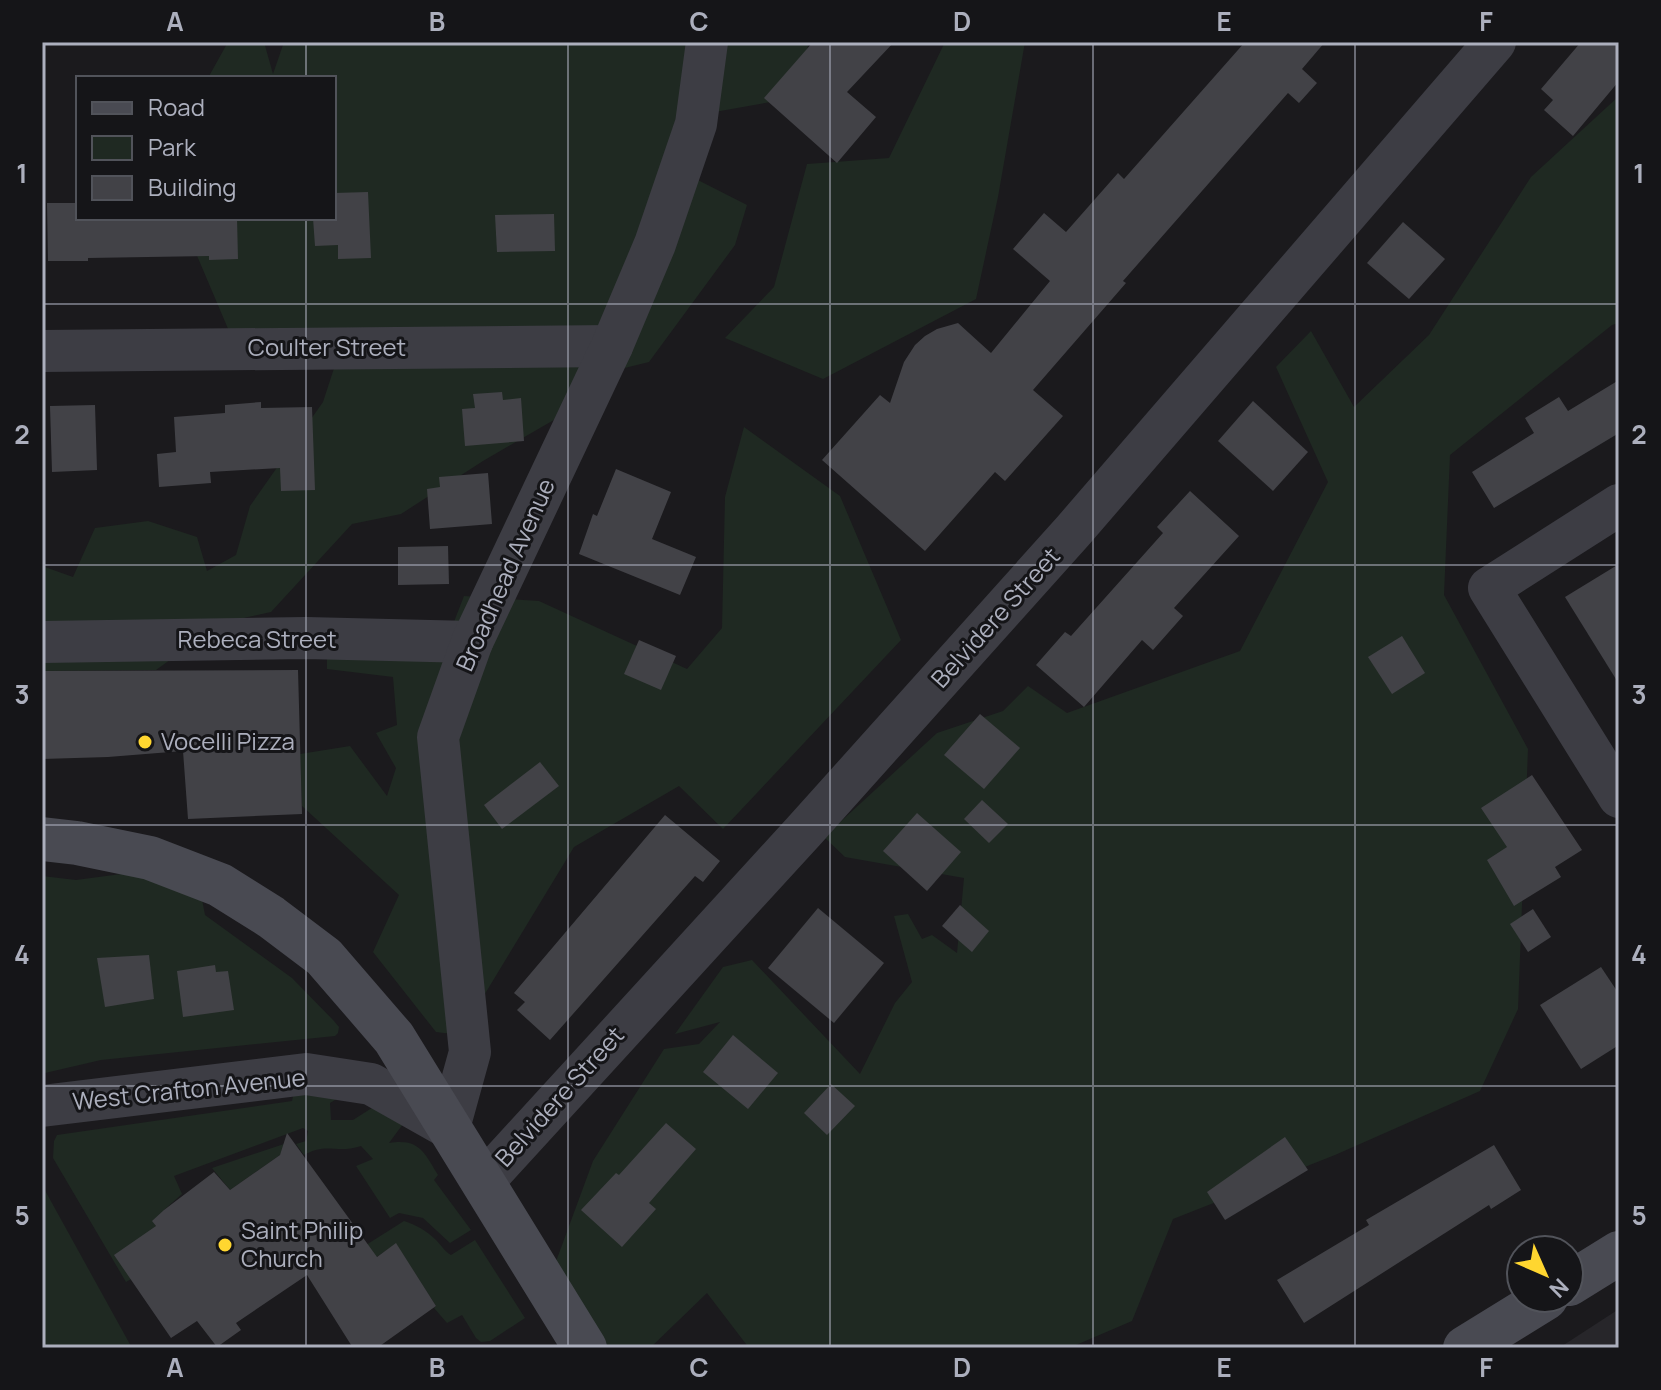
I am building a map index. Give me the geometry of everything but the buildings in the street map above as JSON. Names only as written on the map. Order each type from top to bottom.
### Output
[{"type":"main road","points":[[42,839],[150,858],[220,885],[271,917],[324,957],[394,1038],[449,1128]]},
{"type":"main road","name":"West Crafton Avenue","points":[[449,1128],[585,1348]]},
{"type":"main road","points":[[1585,1274],[1619,1253]]},
{"type":"main road","points":[[1465,1348],[1520,1314]]},
{"type":"street","name":"Broadhead Avenue","points":[[449,1128],[470,1052],[438,737],[472,642],[612,346],[655,244],[696,124],[707,42]]},
{"type":"street","name":"Belvidere Street","points":[[483,1182],[1073,531],[1495,42]]},
{"type":"street","name":"Coulter Street","points":[[42,351],[612,346]]},
{"type":"street","points":[[1619,505],[1489,588],[1619,797]]},
{"type":"street","name":"Rebeca Street","points":[[42,642],[306,638],[472,642]]},
{"type":"street","name":"West Crafton Avenue","points":[[42,1106],[306,1074],[371,1084],[449,1128]]},
{"type":"shaded area","points":[[1619,1309],[1619,1348],[1559,1348]]},
{"type":"green space","points":[[228,42],[264,42],[273,74],[284,42],[809,42],[793,98],[709,113],[690,176],[747,205],[735,245],[649,362],[584,378],[559,417],[401,514],[352,524],[271,612],[221,623],[156,670],[42,671],[42,566],[73,577],[95,528],[148,521],[197,537],[207,571],[236,555],[250,506],[323,402],[338,356],[229,331],[182,220],[336,220],[336,76],[209,76]]},
{"type":"green space","points":[[945,42],[1025,42],[998,197],[976,299],[823,379],[725,338],[774,287],[807,164],[889,158]]},
{"type":"green space","points":[[1619,96],[1619,323],[1612,325],[1450,455],[1444,595],[1528,749],[1518,1009],[1480,1091],[1335,1155],[1173,1219],[1132,1321],[1069,1348],[749,1348],[707,1293],[650,1348],[605,1348],[551,1275],[593,1161],[664,1049],[699,1044],[720,1022],[675,1034],[723,967],[752,960],[860,1074],[895,1003],[912,982],[894,916],[908,914],[922,939],[932,935],[957,953],[964,878],[845,857],[824,837],[937,733],[1003,711],[1028,686],[1067,713],[1240,651],[1328,482],[1276,367],[1311,331],[1354,407],[1429,335],[1531,177]]},
{"type":"green space","points":[[744,427],[840,496],[901,640],[723,829],[679,786],[574,847],[460,1035],[436,1032],[373,952],[399,895],[302,806],[300,754],[350,746],[387,796],[396,768],[376,733],[397,725],[393,677],[327,669],[327,655],[450,632],[464,596],[539,601],[687,669],[722,628],[725,497]]},
{"type":"green space","points":[[159,869],[200,889],[205,915],[292,978],[334,1021],[339,1027],[338,1033],[335,1036],[101,1060],[45,1073],[42,1058],[42,876],[76,880]]},
{"type":"green space","points":[[295,1087],[343,1095],[330,1103],[331,1120],[353,1120],[375,1106],[403,1124],[389,1143],[407,1143],[420,1148],[438,1175],[434,1180],[471,1230],[450,1243],[423,1218],[399,1213],[390,1218],[356,1166],[373,1159],[361,1146],[319,1149],[304,1155],[296,1144],[306,1141],[308,1131],[303,1128],[174,1176],[182,1194],[164,1210],[168,1216],[153,1221],[156,1226],[131,1279],[126,1282],[53,1158],[57,1135],[292,1101]]},
{"type":"green space","points":[[287,1143],[280,1155],[230,1190],[212,1168]]},
{"type":"green space","points":[[42,1185],[132,1348],[42,1348]]},
{"type":"green space","points":[[404,1221],[428,1233],[451,1255],[475,1240],[525,1318],[490,1341],[481,1342],[462,1315],[447,1323],[434,1308],[436,1306],[396,1244],[375,1258],[366,1245]]},
{"type":"place","name":"Vocelli Pizza","points":[[145,742]]},
{"type":"place","name":"Saint Philip Church","points":[[225,1245]]}]
